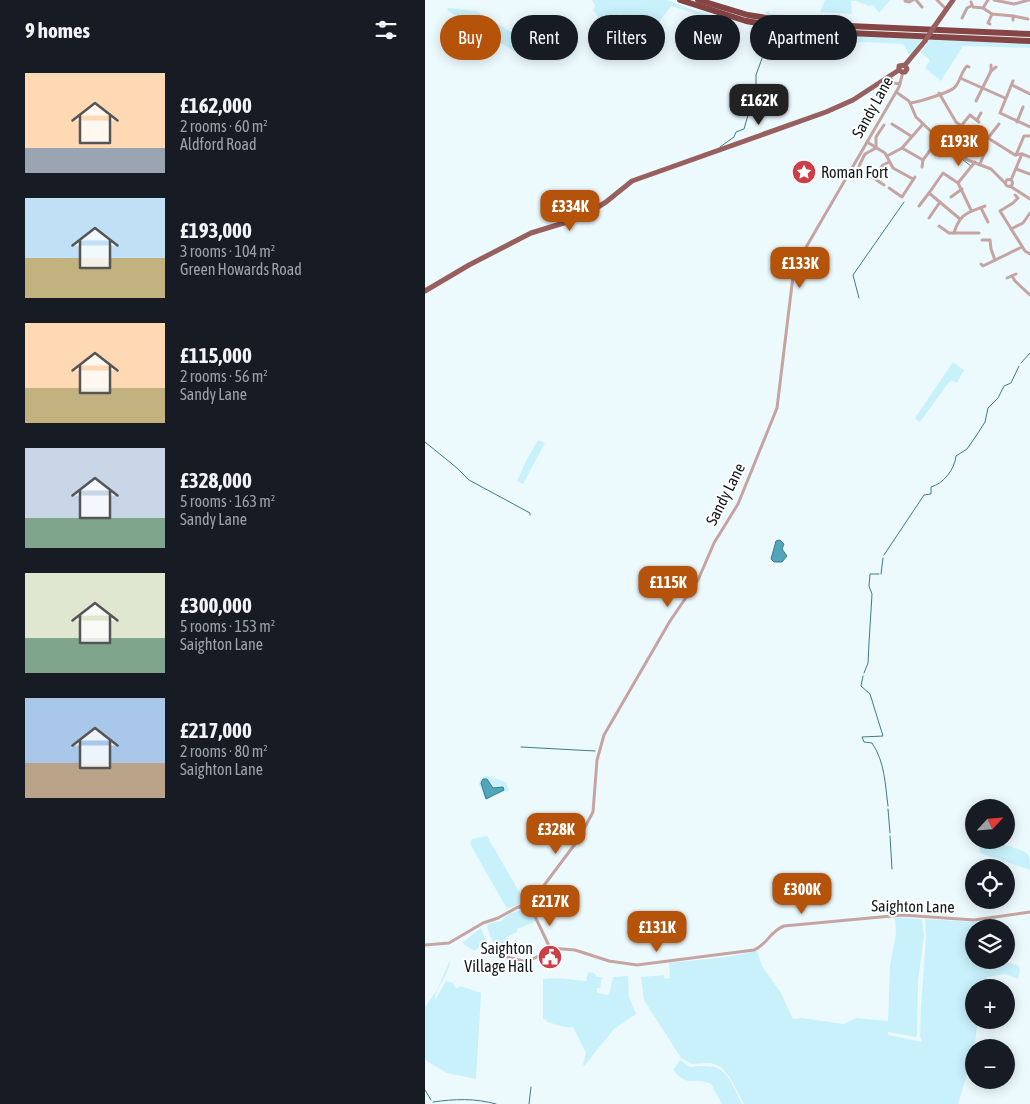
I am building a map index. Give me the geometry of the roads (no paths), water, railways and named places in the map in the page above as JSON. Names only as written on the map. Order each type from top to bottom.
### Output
[{"type":"highway","points":[[680,0],[719,14],[750,19]]},
{"type":"highway","points":[[698,0],[750,17]]},
{"type":"highway","points":[[857,28],[1030,34]]},
{"type":"highway","points":[[857,34],[1030,42]]},
{"type":"main road","points":[[425,291],[486,256],[542,228],[580,218],[632,182],[818,116],[853,100],[889,75],[901,71],[900,65],[905,65],[953,0]]},
{"type":"street","points":[[905,0],[909,2],[915,0],[922,7]]},
{"type":"street","points":[[937,0],[946,9]]},
{"type":"street","points":[[983,8],[988,0]]},
{"type":"street","points":[[994,0],[1005,3],[1029,0]]},
{"type":"street","points":[[964,17],[967,8],[971,4],[983,8],[992,14],[1027,19]]},
{"type":"street","points":[[988,23],[992,14]]},
{"type":"street","points":[[976,101],[991,71],[991,65]]},
{"type":"street","points":[[910,103],[926,100],[939,93],[953,89],[968,66]]},
{"type":"street","points":[[991,71],[994,71],[996,67]]},
{"type":"street","name":"Sandy Lane","points":[[533,900],[578,840],[593,812],[597,760],[604,735],[670,621],[698,580],[714,543],[738,504],[777,408],[794,268],[901,84],[901,71]]},
{"type":"street","points":[[889,75],[894,83],[901,84]]},
{"type":"street","points":[[960,78],[1005,98]]},
{"type":"street","points":[[1030,94],[1012,83],[1000,113],[1030,127]]},
{"type":"street","points":[[896,92],[910,103],[916,117],[946,146],[965,159],[991,170],[1004,182],[1011,183],[1030,200]]},
{"type":"street","points":[[939,93],[949,112],[961,126],[980,138],[965,159]]},
{"type":"street","points":[[1017,122],[1023,107]]},
{"type":"street","points":[[961,126],[969,114],[978,121],[981,113]]},
{"type":"street","points":[[892,124],[911,136]]},
{"type":"street","points":[[887,156],[902,148],[923,124]]},
{"type":"street","points":[[876,148],[876,137],[884,125]]},
{"type":"street","points":[[999,126],[987,137],[1015,155],[1022,154],[1030,157]]},
{"type":"street","points":[[1015,155],[1021,138],[1030,136]]},
{"type":"street","points":[[867,142],[887,156],[893,168],[914,178],[903,198],[889,188]]},
{"type":"street","points":[[980,164],[984,154],[978,150],[982,144]]},
{"type":"street","points":[[921,167],[923,160],[934,145]]},
{"type":"street","points":[[859,166],[865,154],[876,148]]},
{"type":"street","points":[[902,148],[923,160]]},
{"type":"street","points":[[1011,183],[1022,154]]},
{"type":"street","points":[[884,185],[872,177],[883,165],[889,162]]},
{"type":"street","points":[[958,183],[975,162]]},
{"type":"street","points":[[1017,168],[1030,174]]},
{"type":"street","points":[[920,206],[942,172],[958,183],[971,210]]},
{"type":"street","points":[[1004,182],[1011,183]]},
{"type":"street","points":[[952,196],[962,190]]},
{"type":"street","points":[[929,193],[960,219]]},
{"type":"street","points":[[1018,197],[1013,203],[999,209],[1022,247],[1030,254]]},
{"type":"street","points":[[929,218],[940,202]]},
{"type":"street","points":[[954,233],[960,219],[971,210],[983,207],[988,220]]},
{"type":"street","points":[[1011,229],[1023,223],[1030,213]]},
{"type":"street","points":[[939,226],[949,233],[967,235],[979,233]]},
{"type":"street","points":[[982,240],[991,239],[991,249],[995,260]]},
{"type":"street","points":[[983,266],[1022,247]]},
{"type":"street","points":[[1007,278],[1016,274]]},
{"type":"street","points":[[1012,276],[1030,295]]},
{"type":"street","points":[[425,945],[449,944],[483,923],[498,918],[533,900]]},
{"type":"street","points":[[533,900],[532,910],[547,946],[553,949]]},
{"type":"street","points":[[518,907],[532,910]]},
{"type":"street","name":"Saighton Lane","points":[[553,949],[575,950],[609,961],[637,965],[754,950],[761,947],[775,930],[783,926],[902,916],[973,920],[1030,912]]},
{"type":"street","points":[[507,957],[527,962],[553,949]]},
{"type":"water","points":[[780,540],[784,544],[782,549],[787,556],[782,562],[774,562],[771,559],[776,541]]},
{"type":"water","points":[[483,779],[487,779],[493,788],[503,787],[504,790],[486,799],[481,783]]},
{"type":"waterway","points":[[720,147],[734,137],[736,132],[744,129],[756,87],[756,75],[761,60]]},
{"type":"waterway","points":[[954,153],[971,166]]},
{"type":"waterway","points":[[859,298],[853,275],[904,202]]},
{"type":"waterway","points":[[1021,363],[1030,353]]},
{"type":"waterway","points":[[884,555],[924,495],[931,494],[931,487],[944,479],[951,471],[956,456],[967,449],[985,422],[988,408],[998,398],[1004,386],[1011,383],[1019,366]]},
{"type":"waterway","points":[[425,442],[469,480],[530,513],[530,515]]},
{"type":"waterway","points":[[881,574],[883,558]]},
{"type":"waterway","points":[[864,673],[868,663],[872,594],[869,586],[870,574],[879,574]]},
{"type":"waterway","points":[[863,676],[861,686],[870,694],[883,736],[862,737],[864,742],[872,743],[880,758],[888,806]]},
{"type":"waterway","points":[[521,747],[595,751]]},
{"type":"waterway","points":[[888,809],[890,833]]},
{"type":"waterway","points":[[890,836],[892,869]]},
{"type":"waterway","points":[[529,1104],[531,1087]]},
{"type":"waterway","points":[[425,1090],[431,1100]]},
{"type":"waterway","points":[[433,1102],[465,1100],[496,1104]]},
{"type":"place","name":"Roman Fort","points":[[804,172]]},
{"type":"place","name":"Saighton Village Hall","points":[[550,957]]}]
